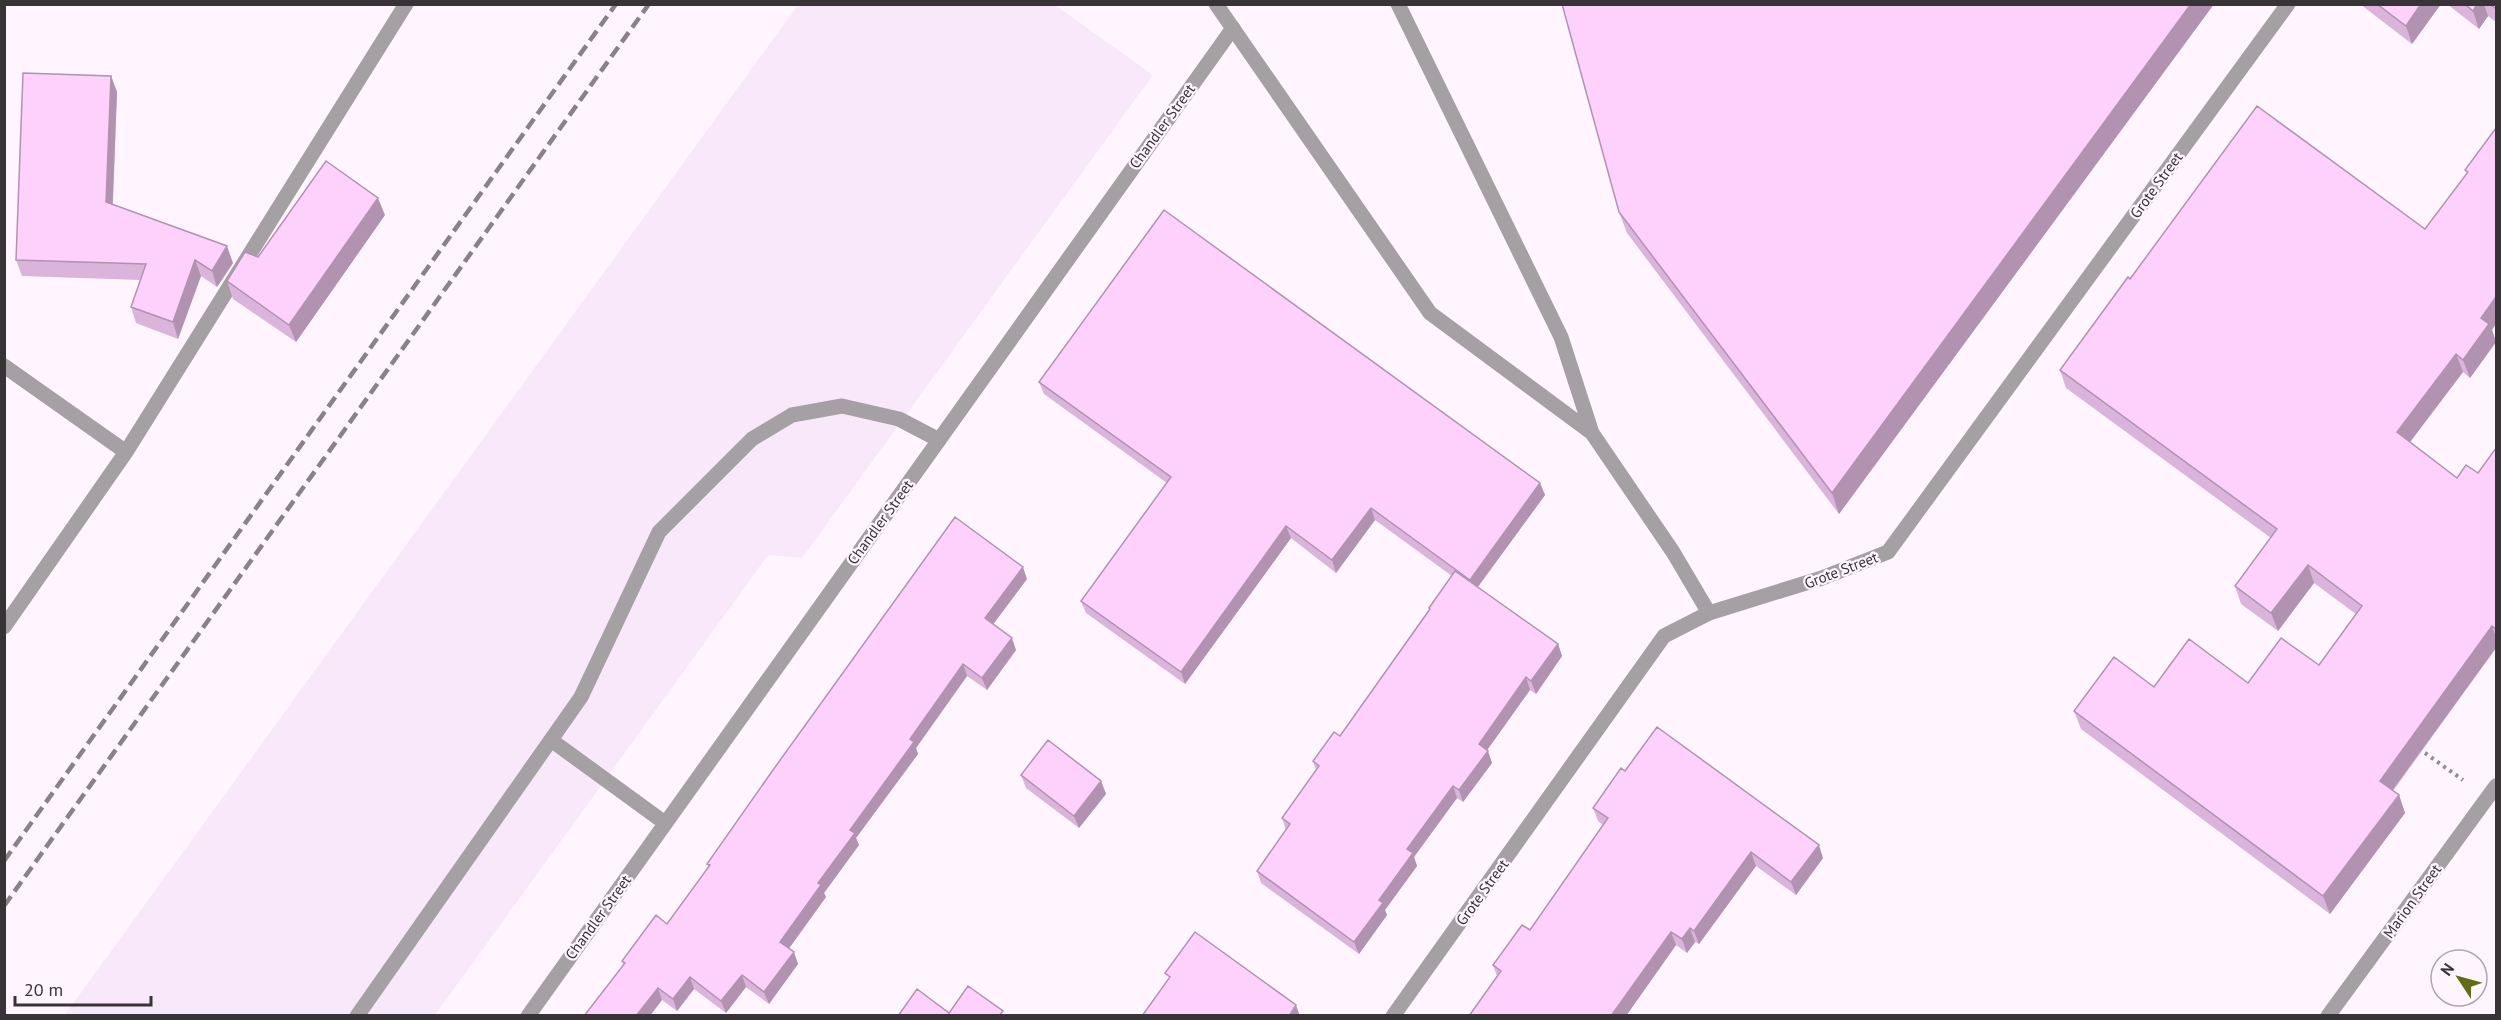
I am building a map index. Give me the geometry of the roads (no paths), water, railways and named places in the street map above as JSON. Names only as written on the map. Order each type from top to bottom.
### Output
[{"type":"street","points":[[4,627],[126,452],[406,4]]},
{"type":"street","points":[[1216,4],[1430,313],[1592,433]]},
{"type":"street","points":[[1398,4],[1561,337],[1592,433],[1673,552],[1709,613]]},
{"type":"street","name":"Grote Street","points":[[1393,1016],[1664,636],[1709,613],[1822,578],[1888,552],[2288,4]]},
{"type":"street","name":"Chandler Street","points":[[528,1016],[1233,28]]},
{"type":"street","points":[[4,366],[126,452]]},
{"type":"street","points":[[357,1016],[581,698],[659,532],[752,439],[792,415],[842,406],[899,419],[939,440]]},
{"type":"street","points":[[551,740],[665,823]]},
{"type":"street","name":"Marion Street","points":[[2328,1016],[2496,786]]},
{"type":"railway","points":[[4,861],[616,4]]},
{"type":"railway","points":[[4,906],[649,4]]}]
